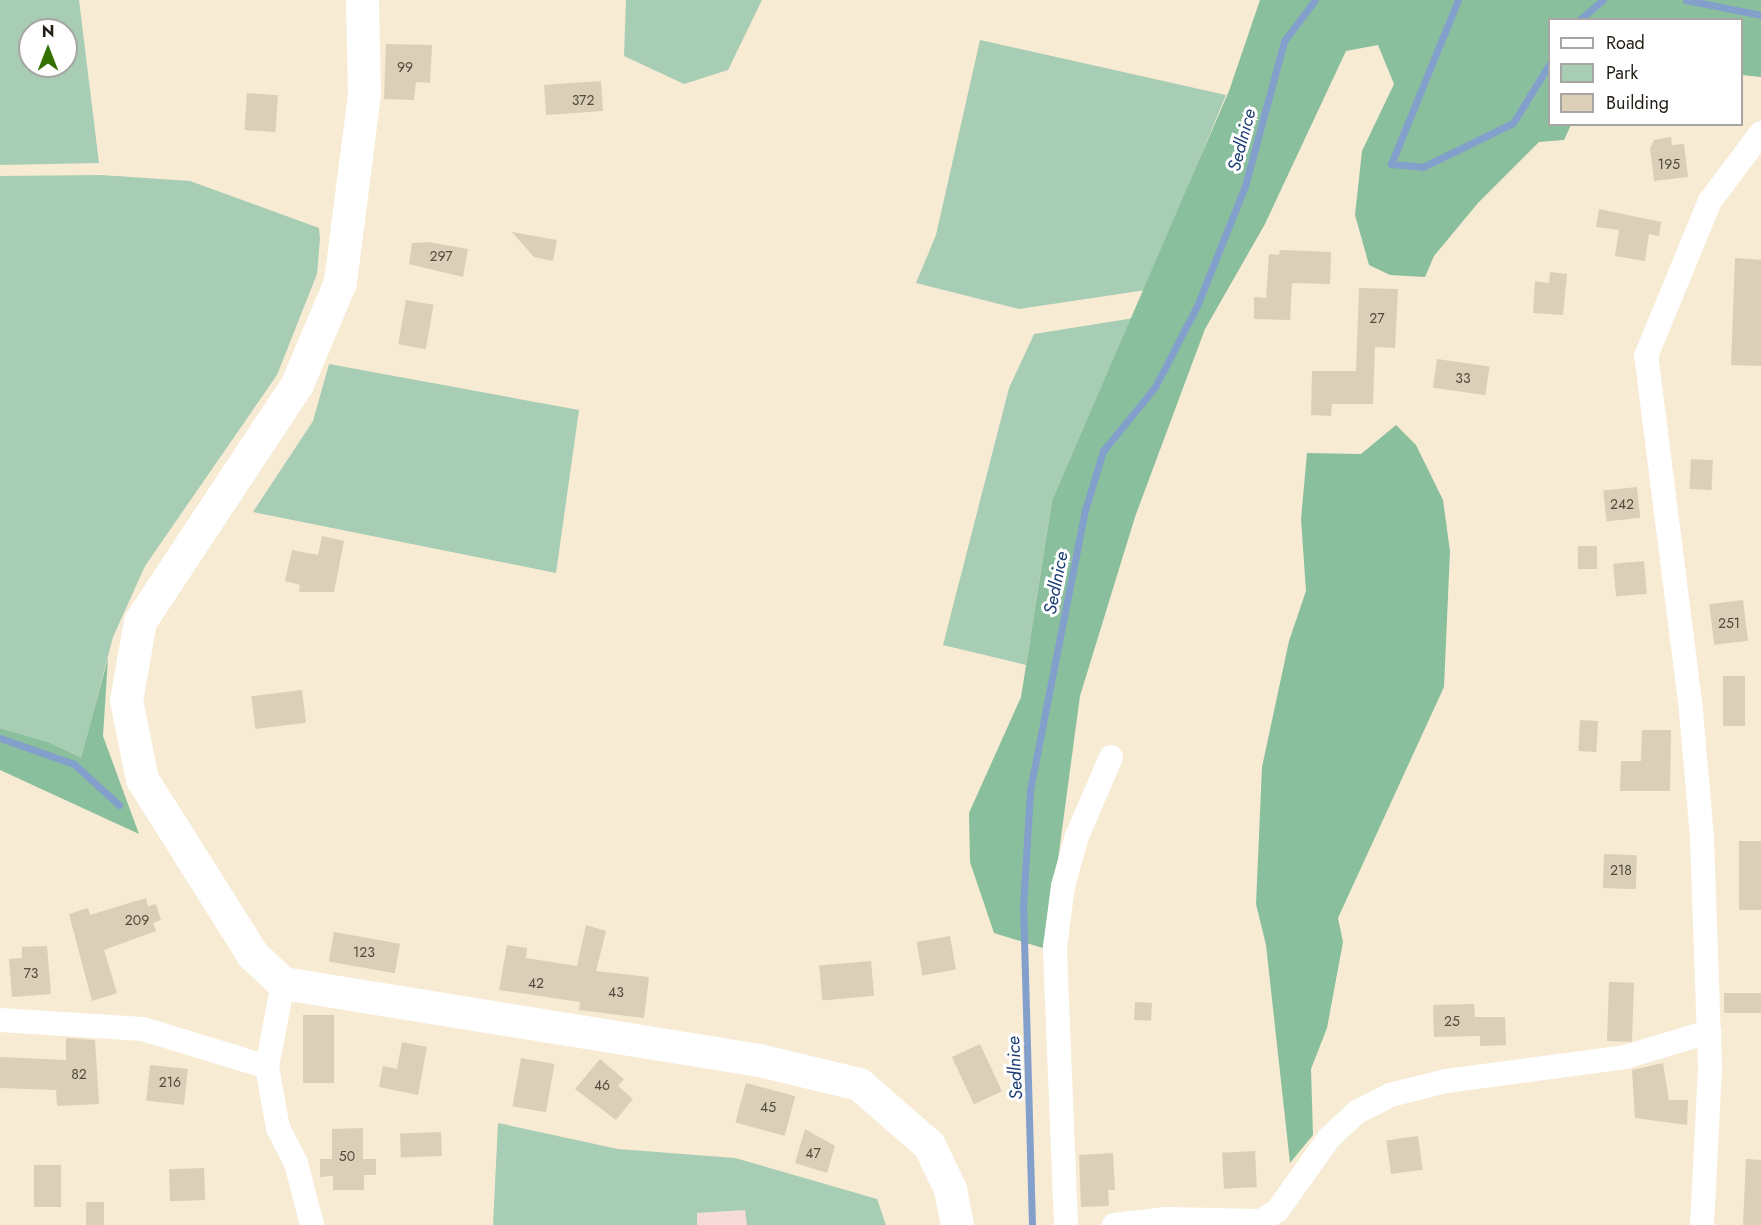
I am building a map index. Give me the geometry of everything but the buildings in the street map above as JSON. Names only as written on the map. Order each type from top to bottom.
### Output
[{"type":"street","points":[[362,0],[364,105],[340,282],[297,384],[148,603],[127,671],[128,726],[142,779],[253,955],[283,983],[759,1060],[859,1084],[929,1145],[950,1189],[957,1225]]},
{"type":"street","points":[[1702,1225],[1708,1032],[1691,710],[1646,356],[1710,201],[1723,176],[1761,133]]},
{"type":"street","points":[[1066,1225],[1055,947],[1077,836],[1111,757]]},
{"type":"street","points":[[283,983],[267,1067],[278,1128],[296,1163],[312,1225]]},
{"type":"street","points":[[0,1020],[143,1029],[267,1067]]},
{"type":"street","points":[[1114,1225],[1167,1219],[1261,1221],[1277,1211],[1329,1138],[1357,1112],[1390,1095],[1446,1081],[1625,1057],[1708,1032]]},
{"type":"shaded area","points":[[746,1210],[747,1225],[697,1225],[697,1213]]},
{"type":"green space","points":[[0,0],[79,0],[99,163],[0,165]]},
{"type":"green space","points":[[626,0],[762,0],[728,70],[684,84],[624,56]]},
{"type":"green space","points":[[1260,0],[1761,0],[1761,77],[1743,75],[1743,18],[1548,18],[1548,126],[1571,126],[1564,140],[1539,142],[1478,203],[1434,256],[1425,277],[1390,275],[1369,265],[1355,215],[1362,151],[1394,84],[1378,45],[1346,51],[1265,224],[1205,329],[1135,517],[1080,696],[1046,949],[994,933],[970,862],[969,813],[1021,697],[1052,501],[1229,91]]},
{"type":"green space","points":[[980,40],[1226,95],[1146,290],[1019,309],[916,283],[936,235]]},
{"type":"green space","points":[[101,175],[190,181],[319,228],[320,239],[317,274],[277,375],[145,566],[113,637],[81,759],[48,742],[0,728],[0,176]]},
{"type":"green space","points":[[1134,318],[1052,501],[1026,665],[943,645],[1009,388],[1034,334]]},
{"type":"green space","points":[[329,364],[579,410],[556,573],[253,512],[313,421]]},
{"type":"green space","points":[[1396,425],[1416,445],[1443,500],[1450,551],[1444,687],[1338,918],[1343,942],[1327,1028],[1311,1069],[1313,1135],[1290,1163],[1266,945],[1256,904],[1262,767],[1289,641],[1306,591],[1301,519],[1307,453],[1361,454]]},
{"type":"green space","points":[[108,658],[103,736],[139,834],[0,770],[0,728],[48,742],[81,758]]},
{"type":"green space","points":[[498,1123],[618,1149],[735,1158],[877,1199],[886,1225],[747,1225],[745,1210],[697,1213],[697,1225],[493,1225]]},
{"type":"waterway","name":"Sedlnice","points":[[1032,1225],[1023,906],[1030,790],[1085,510],[1103,451],[1155,387],[1197,306],[1245,186],[1284,41],[1315,0]]},
{"type":"waterway","points":[[1458,0],[1391,164],[1423,167],[1513,123],[1548,66]]},
{"type":"waterway","points":[[1581,18],[1603,0]]},
{"type":"waterway","points":[[1686,0],[1761,15]]},
{"type":"waterway","points":[[0,738],[74,764],[119,805]]}]
